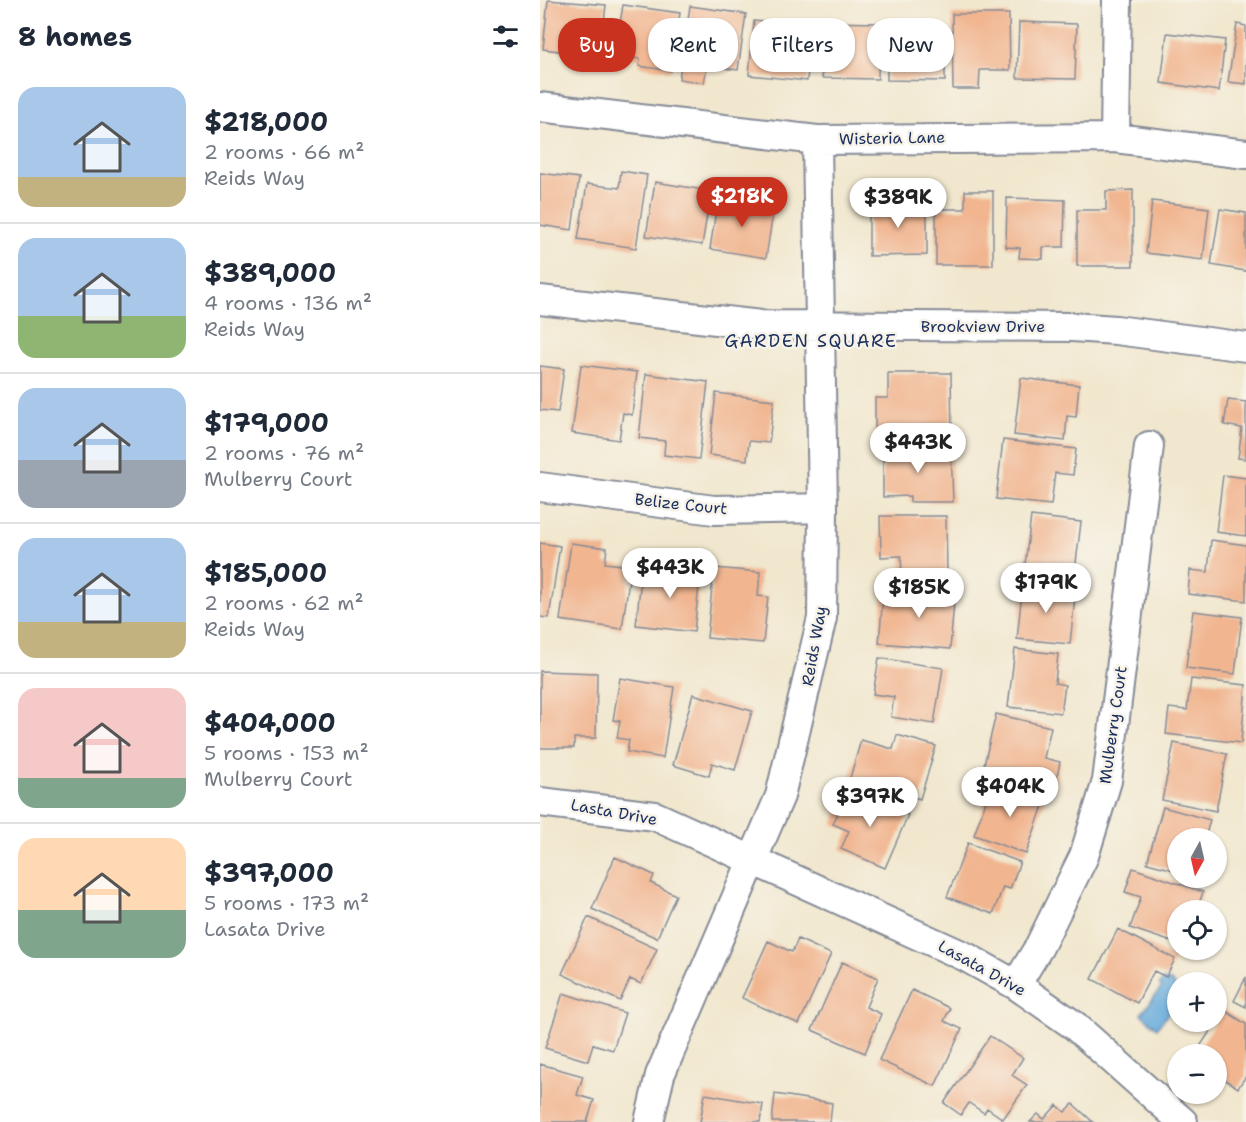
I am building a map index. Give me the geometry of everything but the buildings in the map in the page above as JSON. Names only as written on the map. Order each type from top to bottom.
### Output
[{"type":"street","points":[[1115,138],[1117,0]]},
{"type":"street","name":"Wisteria Lane","points":[[540,107],[818,140],[1115,138],[1246,154]]},
{"type":"street","name":"Reids Way","points":[[649,1122],[660,1075],[780,796],[822,618],[823,508],[818,140]]},
{"type":"street","name":"Brookview Drive","points":[[540,300],[725,322],[820,327],[1072,327],[1116,330],[1246,347]]},
{"type":"street","name":"Mulberry Court","points":[[1016,985],[1039,947],[1084,856],[1107,781],[1149,446]]},
{"type":"street","name":"Belize Court","points":[[540,487],[714,510],[823,508]]},
{"type":"street","name":"Lasta Drive","points":[[540,802],[655,816],[753,858]]},
{"type":"street","name":"Lasata Drive","points":[[753,858],[966,957],[1016,985],[1075,1026],[1183,1122]]},
{"type":"water","points":[[1163,980],[1167,980],[1167,1015],[1157,1028],[1141,1014],[1162,987],[1159,985]]},
{"type":"district","name":"GARDEN SQUARE","points":[[811,341]]}]
